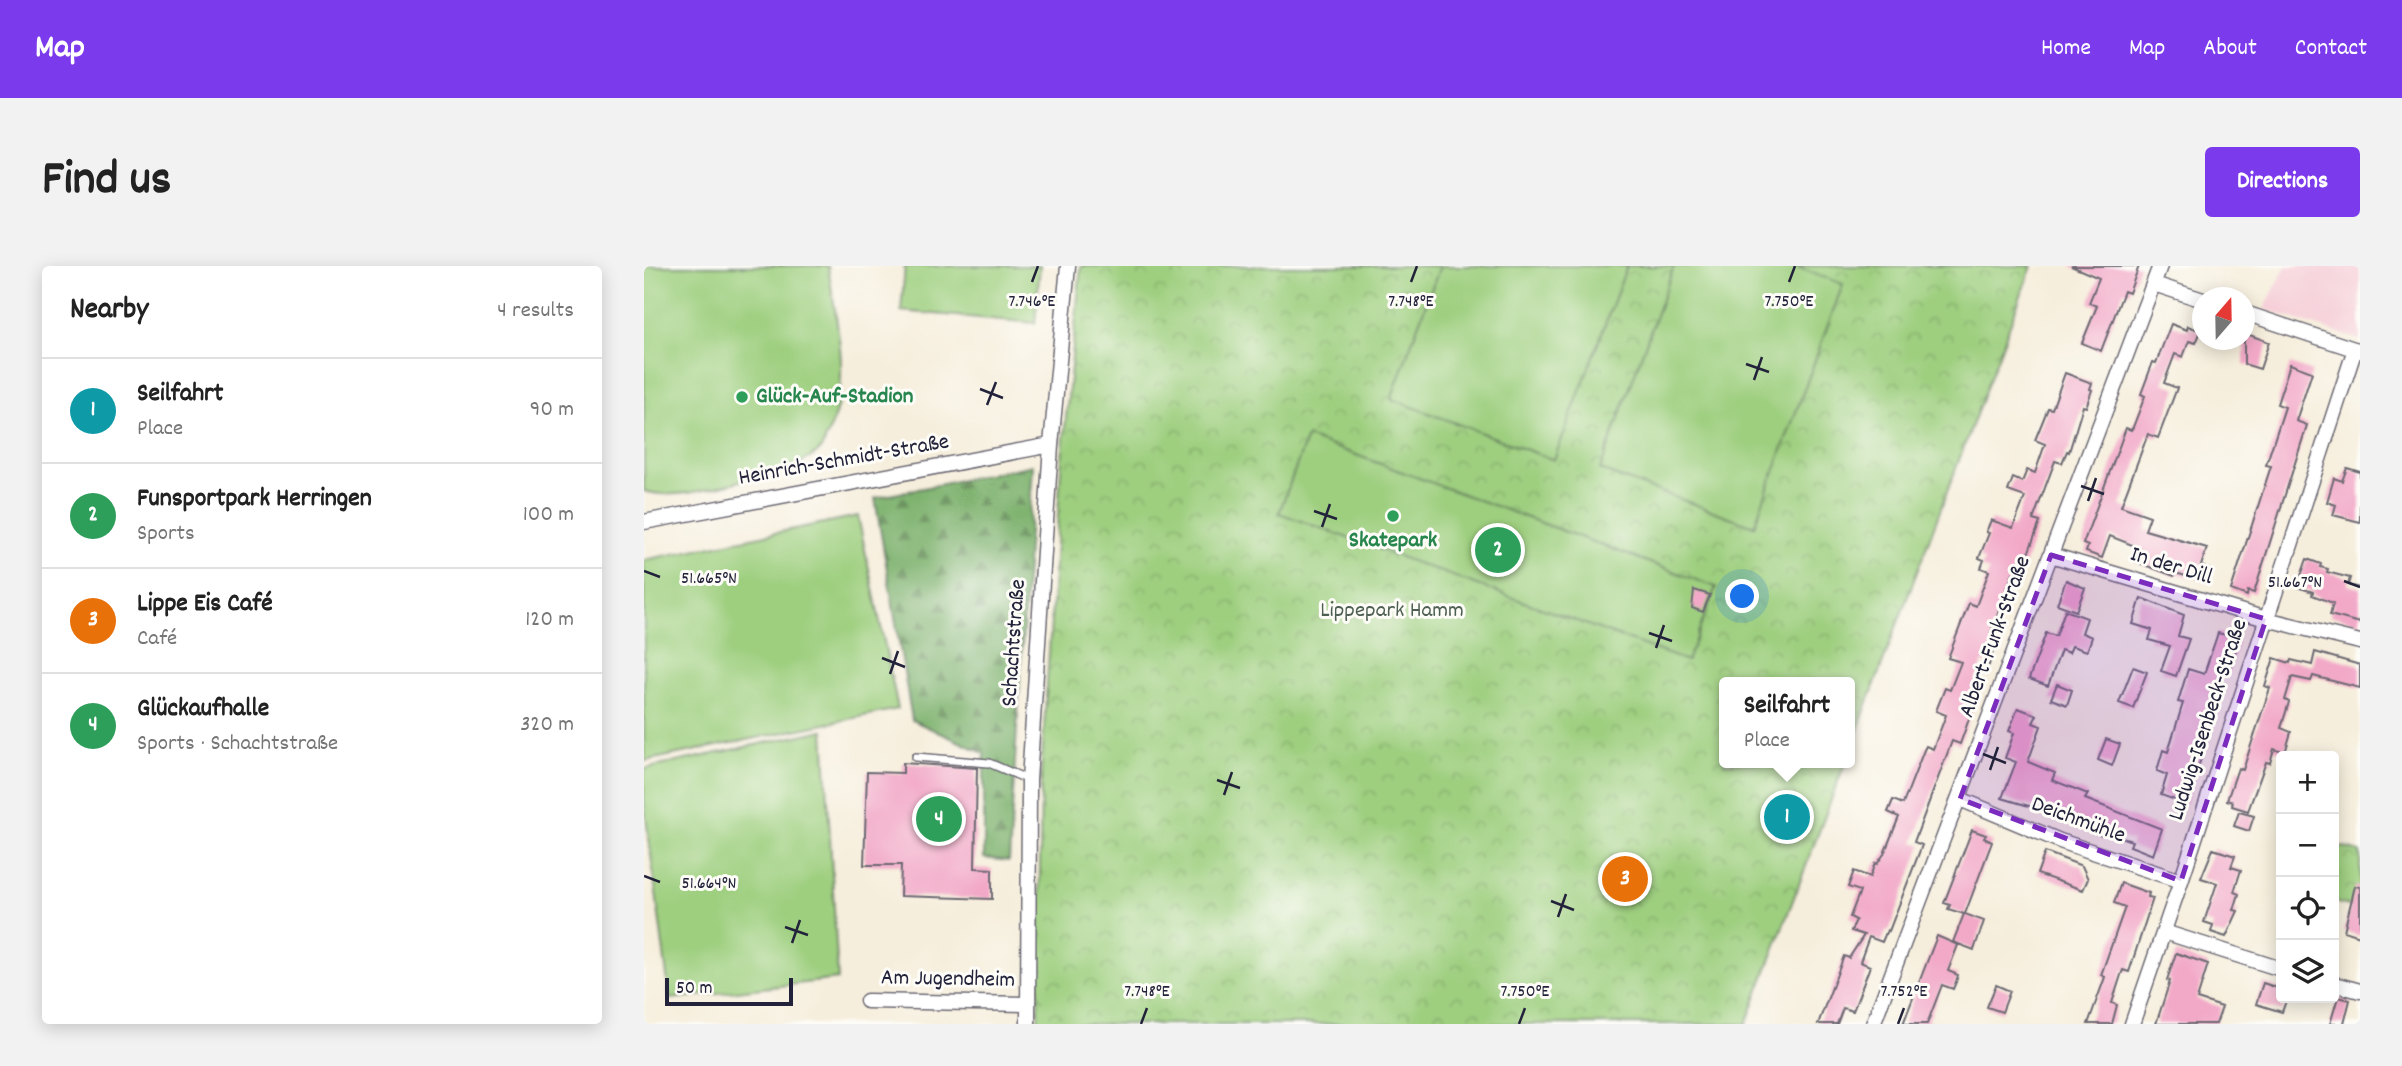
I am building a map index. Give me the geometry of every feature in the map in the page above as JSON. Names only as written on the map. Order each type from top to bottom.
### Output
[{"type":"street","name":"Schachtstraße","points":[[1028,1024],[1029,780],[1051,444],[1068,266]]},
{"type":"street","name":"Albert-Funk-Straße","points":[[1873,1024],[2160,266]]},
{"type":"street","points":[[2154,284],[2192,296]]},
{"type":"street","points":[[2255,316],[2358,350]]},
{"type":"street","name":"Ludwig-Isenbeck-Straße","points":[[2132,1024],[2358,350]]},
{"type":"street","name":"Heinrich-Schmidt-Straße","points":[[644,522],[1051,444]]},
{"type":"street","name":"In der Dill","points":[[2051,555],[2266,619],[2360,642]]},
{"type":"street","name":"Deichmühle","points":[[1960,800],[2060,841],[2181,881]]},
{"type":"street","points":[[2164,932],[2276,967]]},
{"type":"street","points":[[2339,985],[2360,991]]},
{"type":"street","name":"Am Jugendheim","points":[[867,1001],[1027,1004]]},
{"type":"lane","points":[[916,757],[989,763],[1029,780]]},
{"type":"highlighted area","points":[[2051,555],[2266,619],[2181,881],[1960,799]]},
{"type":"shaded area","points":[[2286,266],[2360,266],[2360,340],[2264,309]]},
{"type":"green space","name":"Glück-Auf-Stadion","points":[[644,266],[828,266],[840,351],[840,393],[836,413],[818,452],[801,463],[782,470],[707,489],[681,494],[644,491]]},
{"type":"green space","points":[[905,266],[1040,266],[1035,323],[901,311]]},
{"type":"green space","name":"Lippepark Hamm","points":[[1081,266],[2032,266],[1855,737],[1855,677],[1719,677],[1719,768],[1843,768],[1746,1024],[1038,1024],[1041,774],[1061,468]]},
{"type":"green space","points":[[1440,266],[1627,266],[1554,460],[1391,399]]},
{"type":"green space","points":[[1674,266],[1794,266],[1843,284],[1754,526],[1600,470]]},
{"type":"green space","points":[[1307,437],[1716,587],[1687,661],[1279,513]]},
{"type":"green space","points":[[1033,465],[1009,861],[984,858],[984,753],[912,720],[875,498]]},
{"type":"green space","points":[[858,516],[898,709],[644,761],[644,560]]},
{"type":"green space","points":[[824,730],[838,979],[670,999],[644,802],[644,769]]},
{"type":"green space","points":[[2339,846],[2360,852],[2360,909],[2339,903]]},
{"type":"building","points":[[2071,266],[2139,266],[2129,293],[2124,291],[2101,351],[2082,343],[2097,306],[2089,303],[2099,278]]},
{"type":"building","points":[[2171,324],[2187,330],[2188,326],[2192,328],[2192,342],[2189,341],[2183,357],[2175,354],[2164,383],[2177,388],[2158,438],[2148,434],[2121,506],[2150,516],[2145,530],[2207,548],[2201,566],[2212,570],[2208,582],[2175,573],[2174,576],[2136,562],[2140,548],[2110,536],[2102,558],[2086,552],[2088,546],[2083,544],[2126,428],[2131,430],[2133,427],[2145,396],[2141,394],[2153,362],[2156,363]]},
{"type":"building","points":[[2255,337],[2269,342],[2260,369],[2244,364],[2244,350],[2255,350]]},
{"type":"building","points":[[2290,364],[2312,372],[2296,421],[2307,425],[2254,593],[2248,591],[2247,596],[2231,590],[2271,466],[2266,465],[2285,407],[2277,404]]},
{"type":"building","points":[[2065,373],[2092,383],[2092,390],[2086,407],[2083,406],[2069,452],[2067,451],[2062,463],[2055,461],[2033,520],[2040,522],[2020,575],[2013,573],[2002,602],[1991,632],[1998,634],[1989,665],[1983,662],[1968,702],[1974,705],[1960,744],[1952,741],[1914,842],[1922,845],[1889,931],[1887,930],[1882,942],[1869,937],[1860,962],[1870,966],[1853,1011],[1843,1008],[1837,1024],[1818,1024],[1844,956],[1849,958],[1864,935],[1851,931],[1856,920],[1850,917],[1860,891],[1848,887],[1854,871],[1870,877],[1875,863],[1877,864],[1884,854],[1899,817],[1888,812],[1893,800],[1903,804],[1926,746],[1933,749],[1946,715],[1936,711],[1945,688],[1950,690],[1961,662],[1948,658],[1969,603],[1976,606],[1989,571],[1981,568],[1984,560],[1979,558],[1989,533],[1986,532],[1991,520],[2013,528],[2025,497],[2008,491],[2013,478],[2022,482],[2027,470],[2035,473],[2045,444],[2035,440],[2048,408],[2052,409]]},
{"type":"building","points":[[2347,468],[2360,472],[2360,522],[2333,515],[2336,505],[2327,502],[2334,478],[2342,481]]},
{"type":"building","points":[[2307,559],[2321,564],[2320,567],[2328,569],[2327,572],[2350,578],[2348,585],[2360,588],[2360,623],[2330,615],[2333,603],[2297,587]]},
{"type":"building","points":[[2066,580],[2085,588],[2076,611],[2057,604]]},
{"type":"building","points":[[1694,590],[1710,595],[1703,612],[1692,608]]},
{"type":"building","points":[[2141,598],[2184,615],[2178,636],[2189,639],[2176,676],[2161,671],[2170,646],[2149,640],[2152,630],[2133,624]]},
{"type":"building","points":[[2065,610],[2087,618],[2082,633],[2092,637],[2087,651],[2072,646],[2069,653],[2061,650],[2048,686],[2029,679],[2046,633],[2056,636]]},
{"type":"building","points":[[2218,633],[2234,637],[2233,641],[2238,643],[2228,675],[2220,672],[2203,725],[2211,728],[2186,804],[2161,795],[2167,775],[2157,771],[2163,750],[2168,752],[2183,703],[2178,702],[2188,669],[2204,674]]},
{"type":"building","points":[[2315,652],[2360,665],[2360,688],[2313,676],[2311,681],[2292,677],[2285,700],[2289,702],[2281,728],[2291,732],[2286,751],[2274,749],[2270,763],[2266,762],[2248,811],[2232,806],[2233,802],[2227,800],[2238,768],[2243,770],[2270,688],[2265,686],[2274,658],[2312,665]]},
{"type":"building","points":[[2133,667],[2147,672],[2133,708],[2119,703]]},
{"type":"building","points":[[2057,684],[2072,690],[2067,705],[2051,699]]},
{"type":"building","points":[[2018,708],[2037,715],[2033,723],[2041,726],[2028,762],[2055,773],[2052,780],[2088,794],[2085,799],[2162,829],[2153,855],[2130,846],[2132,841],[2102,831],[2100,835],[2055,818],[2056,814],[2002,798],[2016,762],[2005,758],[2014,733],[2009,731]]},
{"type":"building","points":[[2106,739],[2120,744],[2112,766],[2098,760]]},
{"type":"building","points":[[903,763],[977,768],[975,868],[992,869],[992,899],[900,896],[901,865],[864,865],[867,772],[903,773]]},
{"type":"building","points":[[2239,812],[2254,816],[2249,831],[2234,826]]},
{"type":"building","points":[[1972,830],[1986,835],[1984,838],[1992,842],[1965,914],[1984,921],[1974,950],[1953,942],[1964,914],[1948,909],[1950,905],[1944,903]]},
{"type":"building","points":[[2213,849],[2235,856],[2231,867],[2241,870],[2234,892],[2239,894],[2234,910],[2238,911],[2226,937],[2211,932],[2213,925],[2204,922],[2217,883],[2201,878]]},
{"type":"building","points":[[2045,852],[2082,866],[2088,879],[2083,890],[2037,874]]},
{"type":"building","points":[[2121,883],[2149,893],[2148,897],[2153,898],[2129,972],[2123,970],[2121,975],[2112,1003],[2117,1005],[2112,1024],[2088,1024],[2105,977],[2101,975],[2125,907],[2114,903]]},
{"type":"building","points":[[2355,886],[2360,887],[2360,936],[2344,931]]},
{"type":"building","points":[[1937,936],[1958,945],[1948,971],[1958,975],[1956,982],[1953,989],[1942,985],[1927,1024],[1903,1024]]},
{"type":"building","points":[[2176,953],[2208,964],[2197,999],[2222,1007],[2216,1024],[2156,1024]]},
{"type":"building","points":[[2263,983],[2276,987],[2276,1003],[2285,1003],[2282,1012],[2256,1004]]},
{"type":"building","points":[[1996,985],[2010,991],[2002,1012],[1987,1007]]},
{"type":"building","points":[[2339,997],[2350,1000],[2344,1024],[2330,1024]]},
{"type":"place","name":"Glück-Auf-Stadion","points":[[742,397]]},
{"type":"place","name":"Skatepark","points":[[1393,516]]},
{"type":"place","name":"Funsportpark Herringen","points":[[1498,550]]},
{"type":"place","name":"Seilfahrt","points":[[1787,817]]},
{"type":"place","name":"Glückaufhalle","points":[[939,819]]},
{"type":"place","name":"Lippe Eis Café","points":[[1625,879]]}]
